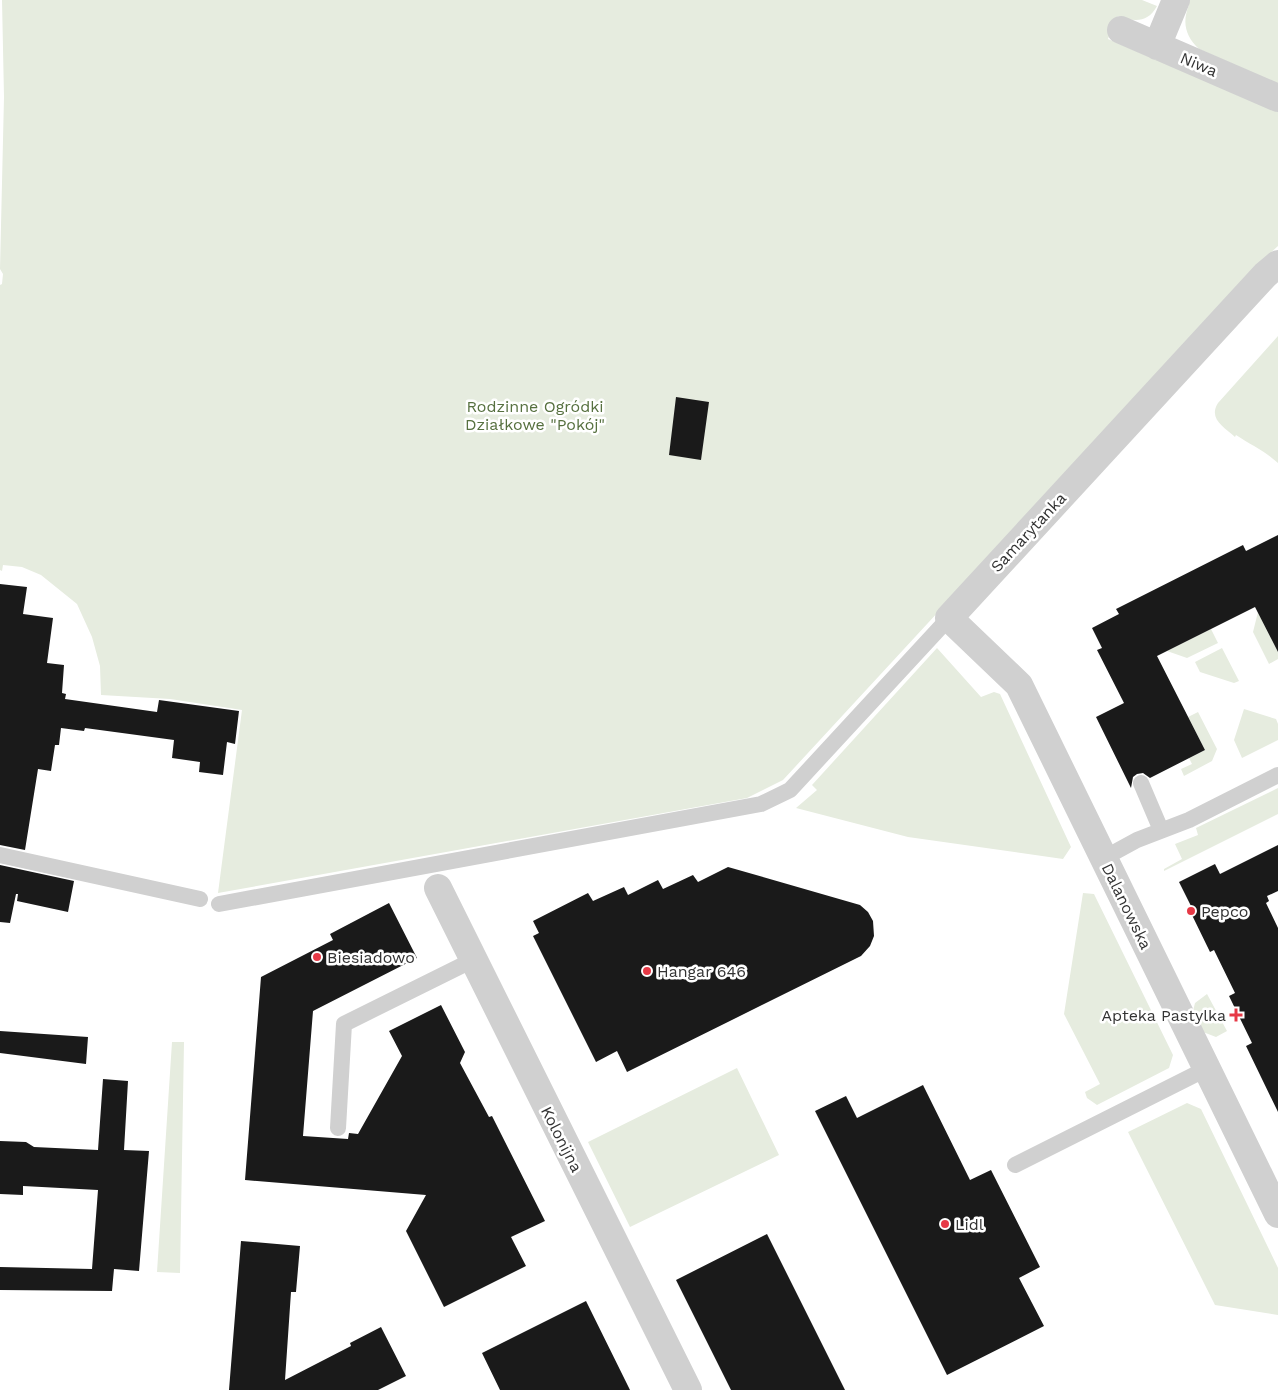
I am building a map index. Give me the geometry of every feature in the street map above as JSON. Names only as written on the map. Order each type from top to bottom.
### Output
[{"type":"street","points":[[1157,46],[1176,0]]},
{"type":"street","name":"Niwa","points":[[1120,30],[1278,98]]},
{"type":"street","name":"Samarytanka","points":[[949,618],[1265,275],[1278,264]]},
{"type":"street","name":"Dalanowska","points":[[949,618],[1020,685],[1278,1214]]},
{"type":"street","name":"Kolonijna","points":[[438,888],[688,1390]]},
{"type":"lane","name":"Samarytanka","points":[[219,904],[761,804],[777,798],[790,790],[949,618]]},
{"type":"lane","points":[[1104,858],[1161,830],[1189,820],[1278,775]]},
{"type":"lane","points":[[1141,783],[1161,830]]},
{"type":"lane","points":[[0,855],[200,899]]},
{"type":"lane","points":[[338,1128],[344,1024],[473,960]]},
{"type":"lane","points":[[1015,1165],[1206,1069]]},
{"type":"green space","name":"Rodzinne Ogródki Działkowe \"Pokój\"","points":[[2,0],[1142,0],[1157,6],[1153,12],[1140,20],[1118,16],[1108,39],[1278,112],[1278,246],[783,780],[747,798],[218,893],[242,710],[170,699],[101,695],[100,666],[92,637],[77,604],[41,575],[22,567],[3,565],[2,571],[0,570],[0,285],[2,284],[3,274],[0,269],[4,97]]},
{"type":"green space","points":[[1176,0],[1278,0],[1278,84],[1199,49],[1194,44],[1186,28],[1185,23],[1189,5]]},
{"type":"green space","points":[[1278,336],[1278,463],[1236,435],[1235,437],[1222,426],[1216,418],[1215,409],[1218,403]]},
{"type":"green space","points":[[1258,612],[1278,652],[1278,659],[1269,664],[1253,632]]},
{"type":"green space","points":[[1211,629],[1218,643],[1187,658],[1167,651]]},
{"type":"green space","points":[[937,648],[981,697],[994,692],[1000,694],[1071,847],[1063,859],[908,837],[796,808],[817,790],[812,785]]},
{"type":"green space","points":[[1222,648],[1239,681],[1234,683],[1200,672],[1195,662]]},
{"type":"green space","points":[[1244,709],[1276,719],[1278,724],[1278,740],[1242,758],[1234,740]]},
{"type":"green space","points":[[1198,712],[1217,749],[1212,761],[1184,776],[1181,769],[1192,764],[1189,758],[1205,750],[1188,717]]},
{"type":"green space","points":[[1278,788],[1278,814],[1164,871],[1164,869],[1182,859],[1175,844],[1198,835],[1196,828]]},
{"type":"green space","points":[[1083,893],[1094,894],[1173,1055],[1169,1068],[1097,1105],[1087,1098],[1085,1092],[1100,1084],[1064,1014]]},
{"type":"green space","points":[[1207,994],[1227,1031],[1216,1037],[1203,1032],[1193,1011],[1195,1003]]},
{"type":"green space","points":[[172,1042],[184,1042],[180,1273],[157,1272]]},
{"type":"green space","points":[[737,1068],[779,1155],[630,1227],[588,1142]]},
{"type":"green space","points":[[1187,1103],[1201,1109],[1278,1268],[1278,1315],[1215,1305],[1128,1132]]},
{"type":"building","points":[[676,397],[709,402],[701,460],[669,455]]},
{"type":"building","points":[[1278,535],[1278,652],[1255,607],[1157,656],[1205,750],[1150,778],[1143,773],[1137,774],[1133,777],[1131,788],[1096,717],[1124,703],[1097,650],[1102,648],[1092,628],[1119,614],[1116,609],[1243,545],[1246,551]]},
{"type":"building","points":[[0,584],[27,587],[23,614],[53,618],[47,663],[64,665],[62,693],[66,694],[65,699],[157,712],[159,700],[239,711],[235,744],[227,742],[223,775],[199,772],[200,762],[172,758],[174,740],[85,728],[84,731],[61,728],[59,745],[55,745],[51,771],[38,769],[25,850],[0,845]]},
{"type":"building","points":[[1278,845],[1278,891],[1267,896],[1269,901],[1266,903],[1278,928],[1278,1112],[1246,1046],[1252,1043],[1229,996],[1235,993],[1214,950],[1210,952],[1191,913],[1194,912],[1179,882],[1215,864],[1220,874]]},
{"type":"building","points":[[0,865],[74,881],[68,912],[17,901],[18,894],[16,894],[10,923],[0,922]]},
{"type":"building","points":[[728,867],[860,905],[868,912],[873,921],[874,936],[870,946],[861,956],[627,1072],[617,1051],[596,1062],[533,936],[539,933],[533,921],[588,893],[593,901],[624,887],[628,895],[658,880],[663,889],[693,875],[698,882]]},
{"type":"building","points":[[389,903],[417,958],[313,1011],[303,1136],[348,1139],[349,1133],[358,1134],[402,1056],[389,1031],[441,1005],[465,1052],[460,1063],[489,1117],[492,1116],[545,1221],[511,1237],[526,1266],[444,1307],[406,1231],[426,1195],[245,1180],[261,977],[333,940],[330,934]]},
{"type":"building","points":[[0,1031],[88,1037],[86,1064],[0,1053]]},
{"type":"building","points":[[103,1079],[128,1081],[124,1150],[149,1151],[139,1271],[114,1269],[112,1291],[0,1290],[0,1267],[92,1269],[98,1190],[23,1186],[23,1195],[0,1194],[0,1141],[26,1142],[34,1147],[98,1150]]},
{"type":"building","name":"Lidl","points":[[923,1085],[970,1180],[991,1170],[1040,1267],[1019,1278],[1044,1326],[947,1375],[815,1111],[846,1096],[857,1118]]},
{"type":"building","points":[[767,1234],[845,1390],[731,1390],[676,1280]]},
{"type":"building","points":[[241,1241],[300,1246],[296,1292],[291,1292],[285,1380],[351,1346],[350,1343],[381,1327],[406,1376],[378,1390],[229,1390]]},
{"type":"building","points":[[586,1301],[630,1390],[500,1390],[482,1353]]},
{"type":"place","name":"Pepco","points":[[1191,911]]},
{"type":"place","name":"Biesiadowo","points":[[317,957]]},
{"type":"place","name":"Hangar 646","points":[[647,971]]},
{"type":"place","name":"Apteka Pastylka","points":[[1236,1015]]},
{"type":"place","name":"Lidl","points":[[945,1224]]}]
